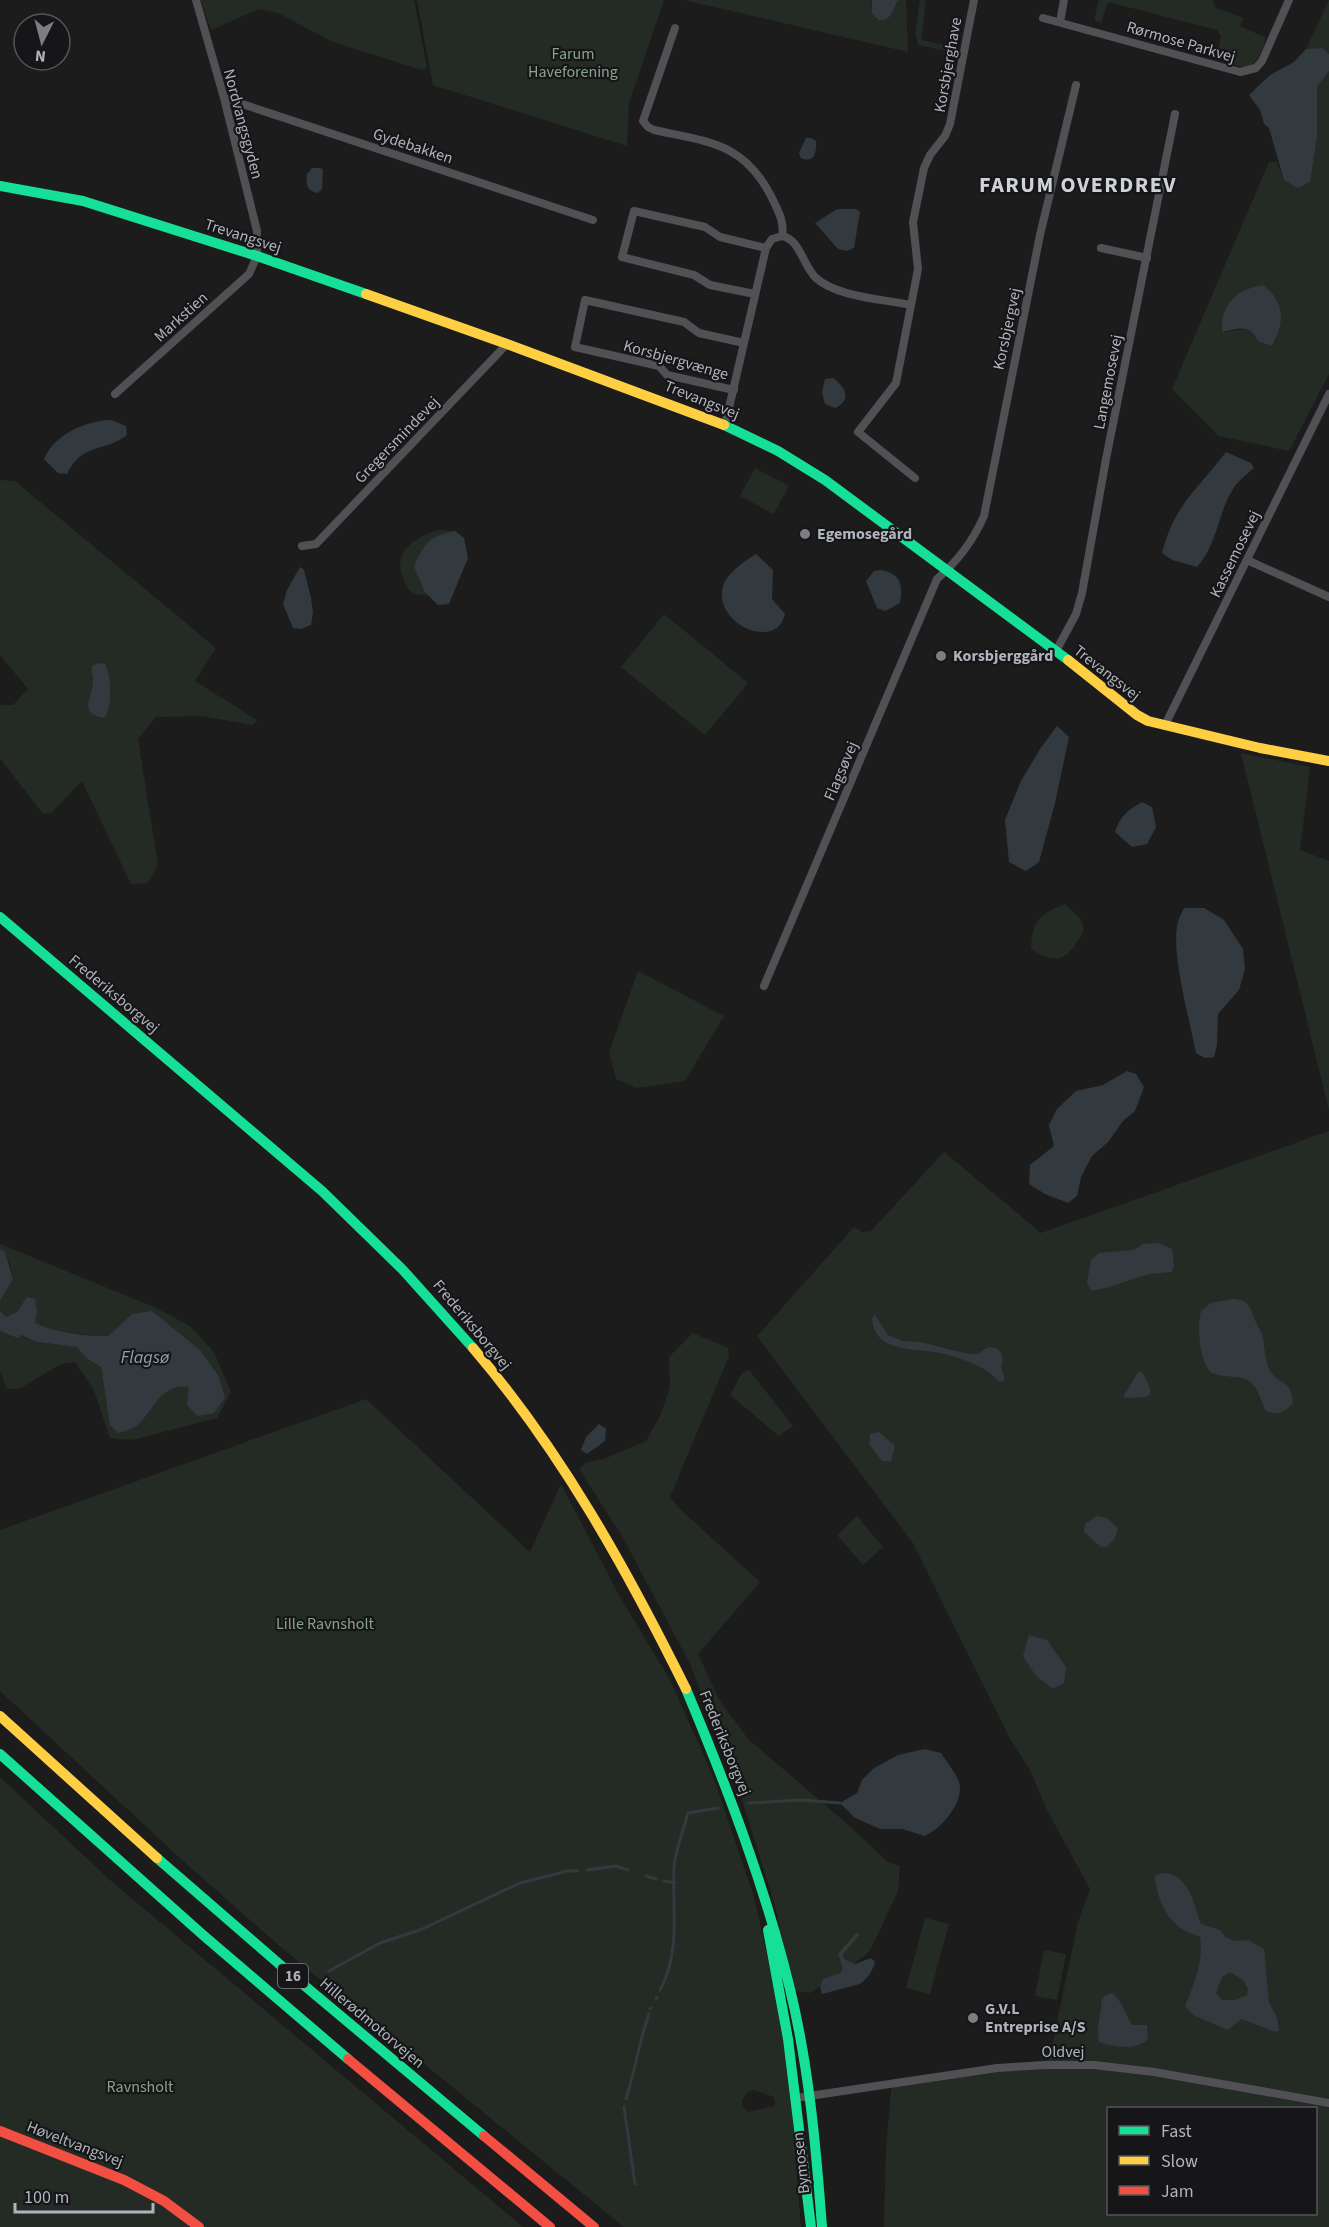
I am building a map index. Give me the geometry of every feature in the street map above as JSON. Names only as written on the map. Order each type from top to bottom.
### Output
[{"type":"main road","name":"Trevangsvej","points":[[0,186],[84,201],[257,256],[507,344],[725,425],[778,451],[825,480],[1056,651],[1137,715],[1148,721],[1242,746],[1329,761]]},
{"type":"main road","name":"Frederiksborgvej","points":[[0,917],[306,1176],[374,1239],[429,1297],[494,1374],[549,1447],[603,1531],[656,1624],[693,1701],[731,1796],[783,1959],[809,2097]]},
{"type":"main road","name":"Hillerødmotorvejen","points":[[0,1716],[210,1905],[389,2058],[594,2227]]},
{"type":"main road","name":"16","points":[[0,1754],[172,1909],[372,2081],[550,2227]]},
{"type":"main road","name":"Frederiksborgvej","points":[[757,1877],[788,2039],[796,2098]]},
{"type":"main road","name":"Bymosen","points":[[809,2097],[822,2227]]},
{"type":"main road","name":"Bymosen","points":[[796,2098],[811,2227]]},
{"type":"main road","name":"Høveltvangsvej","points":[[0,2131],[124,2180],[164,2201],[199,2227]]},
{"type":"street","name":"Nordvangsgyden","points":[[196,0],[224,98],[257,231],[257,256]]},
{"type":"street","name":"Korsbjerghave","points":[[915,478],[858,432],[896,383],[918,269],[913,222],[924,168],[930,155],[945,136],[950,124],[974,0]]},
{"type":"street","points":[[1060,22],[1064,0]]},
{"type":"street","name":"Rørmose Parkvej","points":[[1043,18],[1240,72],[1256,68],[1262,62],[1289,0]]},
{"type":"street","points":[[675,28],[644,121],[645,124],[654,130],[719,145],[748,162],[762,180],[780,213],[782,236]]},
{"type":"street","name":"Korsbjergvej","points":[[947,570],[971,541],[984,516],[1040,235],[1076,85]]},
{"type":"street","name":"Gydebakken","points":[[224,98],[594,220]]},
{"type":"street","name":"Langemosevej","points":[[1056,651],[1076,614],[1082,593],[1106,459],[1175,114]]},
{"type":"street","points":[[755,294],[710,285],[694,275],[622,257],[634,211],[705,227],[720,237],[766,248],[772,239],[782,236],[793,240],[816,278],[833,288],[910,305]]},
{"type":"street","name":"Korsbjergvænge","points":[[725,425],[766,248]]},
{"type":"street","points":[[1101,248],[1147,258]]},
{"type":"street","name":"Markstien","points":[[115,394],[249,274],[257,256]]},
{"type":"street","name":"Korsbjergvænge","points":[[734,390],[667,375],[659,366],[575,347],[585,300],[684,322],[699,333],[744,343]]},
{"type":"street","name":"Gregersmindevej","points":[[302,546],[316,544],[507,344]]},
{"type":"street","name":"Kassemosevej","points":[[1165,725],[1329,394]]},
{"type":"street","points":[[1247,560],[1329,597]]},
{"type":"street","name":"Flagsøvej","points":[[764,986],[937,579],[947,570]]},
{"type":"street","name":"Oldvej","points":[[796,2098],[997,2068],[1094,2065],[1154,2072],[1329,2103]]},
{"type":"green space","points":[[201,0],[414,0],[427,67],[422,70],[333,42],[278,13],[259,9],[211,30]]},
{"type":"green space","name":"Farum Haveforening","points":[[417,0],[664,0],[629,103],[627,146],[433,85]]},
{"type":"green space","points":[[684,0],[872,0],[871,6],[897,4],[898,0],[906,0],[908,52]]},
{"type":"green space","points":[[920,0],[926,0],[921,40],[959,48],[957,53],[918,45],[915,33]]},
{"type":"green space","points":[[1099,0],[1212,0],[1216,8],[1244,18],[1240,26],[1266,38],[1260,55],[1252,66],[1233,65],[1234,59],[1217,54],[1221,36],[1217,30],[1108,2],[1101,23],[1094,20]]},
{"type":"green space","points":[[1329,0],[1329,54],[1323,48],[1306,49]]},
{"type":"green space","points":[[1329,71],[1329,374],[1289,451],[1219,436],[1172,389],[1269,162],[1277,162],[1284,180],[1317,135],[1317,86]],"holes":[[[1264,285],[1277,337],[1273,346],[1247,329],[1222,332],[1222,322],[1227,306],[1238,294]]]},
{"type":"green space","points":[[755,468],[789,486],[774,514],[740,496]]},
{"type":"green space","points":[[0,480],[15,481],[216,648],[195,681],[257,720],[252,725],[202,716],[156,717],[138,739],[158,865],[148,883],[131,884],[82,781],[51,813],[43,814],[0,758],[0,705],[13,705],[28,689],[0,655]]},
{"type":"green space","points":[[441,530],[455,531],[439,536],[425,547],[415,567],[428,595],[414,593],[407,588],[403,578],[400,568],[402,555],[418,538]]},
{"type":"green space","points":[[664,614],[748,683],[705,735],[621,667]]},
{"type":"green space","points":[[1241,753],[1310,767],[1300,850],[1329,861],[1329,1110]]},
{"type":"green space","points":[[1065,904],[1081,919],[1084,931],[1073,947],[1068,953],[1056,959],[1041,955],[1031,949],[1033,931],[1039,919],[1049,911]]},
{"type":"green space","points":[[638,971],[724,1016],[685,1081],[636,1088],[616,1079],[609,1052]]},
{"type":"green space","points":[[1329,1131],[1329,2227],[884,2227],[886,2148],[892,2079],[1049,2060],[1078,1922],[1090,1889],[1047,1810],[1030,1770],[1009,1737],[913,1543],[757,1336],[854,1227],[862,1232],[871,1231],[944,1152],[1041,1233]]},
{"type":"green space","points":[[0,1244],[154,1307],[190,1326],[214,1352],[231,1392],[217,1418],[132,1440],[110,1438],[94,1390],[75,1362],[61,1364],[19,1389],[7,1389],[0,1371],[0,1331],[18,1337],[20,1335],[37,1342],[77,1347],[86,1358],[101,1367],[110,1425],[136,1427],[151,1406],[166,1391],[180,1386],[189,1386],[218,1375],[201,1351],[132,1314],[108,1336],[70,1333],[34,1323],[37,1311],[35,1300],[28,1297],[17,1312],[6,1317],[0,1311],[0,1301],[13,1279],[9,1262],[0,1249]]},
{"type":"green space","points":[[693,1333],[728,1348],[729,1356],[670,1497],[679,1508],[760,1582],[698,1654],[720,1701],[749,1740],[888,1862],[900,1866],[898,1891],[872,1947],[866,1955],[810,1993],[795,1991],[775,1906],[739,1790],[690,1664],[622,1536],[579,1469],[587,1462],[604,1459],[646,1441],[661,1414],[670,1387],[669,1357]]},
{"type":"green space","points":[[749,1370],[793,1426],[779,1436],[730,1395],[742,1373]]},
{"type":"green space","name":"Lille Ravnsholt","points":[[366,1399],[530,1552],[561,1484],[620,1597],[670,1680],[713,1776],[754,1897],[776,1996],[790,2087],[801,2227],[624,2227],[283,1949],[182,1860],[0,1691],[0,1530]],"holes":[[[754,2090],[774,2097],[775,2106],[748,2112],[743,2107],[742,2100],[747,2093]]]},
{"type":"green space","points":[[857,1516],[883,1547],[863,1565],[837,1535]]},
{"type":"green space","name":"Ravnsholt","points":[[0,1777],[111,1881],[523,2227],[0,2227]]},
{"type":"green space","points":[[925,1918],[949,1924],[930,1994],[906,1988]]},
{"type":"green space","points":[[1044,1950],[1066,1954],[1057,2000],[1035,1996]]},
{"type":"water","points":[[872,0],[898,0],[890,16],[885,20],[879,20],[872,14]]},
{"type":"water","points":[[1323,48],[1329,54],[1329,71],[1317,87],[1317,135],[1310,182],[1298,188],[1284,180],[1269,128],[1264,124],[1260,110],[1249,95],[1270,75],[1294,62],[1306,49]]},
{"type":"water","points":[[806,138],[816,141],[814,156],[809,159],[801,158],[799,153]]},
{"type":"water","points":[[312,168],[323,170],[322,189],[318,193],[311,191],[307,184],[307,174]]},
{"type":"water","points":[[837,209],[856,209],[860,212],[854,248],[847,251],[838,249],[815,223]]},
{"type":"water","points":[[1263,285],[1276,298],[1281,313],[1279,329],[1272,346],[1258,341],[1255,335],[1247,329],[1222,332],[1224,313],[1232,300],[1245,290]]},
{"type":"water","points":[[833,378],[841,385],[845,393],[844,401],[835,408],[825,404],[822,392],[825,379]]},
{"type":"water","points":[[111,420],[126,426],[127,435],[79,457],[67,474],[58,473],[44,459],[55,442],[72,430],[91,423]]},
{"type":"water","points":[[1226,452],[1251,463],[1254,468],[1233,489],[1209,549],[1197,567],[1172,560],[1162,553],[1173,522],[1188,498]]},
{"type":"water","points":[[455,531],[464,538],[468,558],[449,604],[438,605],[425,592],[414,567],[428,542]]},
{"type":"water","points":[[756,554],[773,570],[772,599],[785,614],[779,626],[766,632],[757,632],[739,624],[731,617],[722,601],[723,586],[730,574]]},
{"type":"water","points":[[300,567],[304,570],[313,613],[311,625],[301,629],[293,628],[283,604],[287,590]]},
{"type":"water","points":[[881,570],[897,577],[901,585],[900,603],[885,611],[877,608],[866,581],[874,571]]},
{"type":"water","points":[[98,663],[105,664],[110,683],[109,707],[104,718],[91,712],[88,704],[93,680],[92,666]]},
{"type":"water","points":[[1057,726],[1069,737],[1055,803],[1039,862],[1026,871],[1009,862],[1005,820],[1021,781]]},
{"type":"water","points":[[1142,802],[1152,807],[1156,827],[1147,844],[1132,847],[1115,832],[1125,814]]},
{"type":"water","points":[[1184,908],[1204,908],[1224,920],[1243,949],[1245,969],[1239,990],[1218,1014],[1217,1045],[1214,1057],[1205,1058],[1196,1053],[1182,986],[1176,935],[1178,920]]},
{"type":"water","points":[[1127,1071],[1136,1074],[1144,1087],[1135,1111],[1123,1121],[1108,1142],[1092,1156],[1081,1177],[1077,1196],[1068,1203],[1045,1194],[1029,1184],[1030,1165],[1054,1146],[1049,1125],[1057,1109],[1076,1091],[1103,1085]]},
{"type":"water","points":[[1159,1243],[1172,1249],[1174,1266],[1171,1272],[1146,1275],[1109,1287],[1091,1290],[1087,1283],[1091,1260],[1099,1253],[1134,1250],[1143,1244]]},
{"type":"water","points":[[0,1249],[5,1252],[13,1279],[0,1301]]},
{"type":"water","name":"Flagsø","points":[[27,1297],[35,1299],[37,1311],[35,1323],[80,1335],[108,1336],[132,1314],[152,1311],[201,1351],[218,1375],[225,1398],[214,1413],[198,1416],[187,1405],[189,1387],[171,1389],[159,1399],[137,1426],[118,1433],[110,1425],[101,1367],[86,1358],[77,1347],[37,1342],[21,1335],[18,1338],[0,1331],[0,1311],[6,1317],[17,1312]]},
{"type":"water","points":[[1232,1299],[1241,1300],[1249,1306],[1262,1336],[1270,1371],[1290,1390],[1293,1403],[1284,1411],[1273,1413],[1265,1410],[1255,1387],[1246,1379],[1211,1373],[1207,1367],[1200,1343],[1201,1311],[1211,1303]]},
{"type":"water","points":[[875,1315],[888,1335],[902,1341],[920,1342],[968,1354],[977,1354],[989,1347],[996,1348],[1002,1356],[1001,1366],[1005,1380],[1000,1382],[975,1364],[959,1358],[890,1344],[881,1339],[875,1330],[872,1318]]},
{"type":"water","points":[[1139,1371],[1143,1373],[1150,1388],[1150,1395],[1125,1398],[1124,1395]]},
{"type":"water","points":[[599,1424],[606,1429],[605,1441],[587,1454],[581,1450],[586,1437]]},
{"type":"water","points":[[879,1432],[895,1446],[891,1461],[882,1461],[869,1444],[870,1434]]},
{"type":"water","points":[[1096,1516],[1107,1518],[1118,1528],[1115,1538],[1107,1547],[1101,1547],[1084,1532],[1085,1524]]},
{"type":"water","points":[[1029,1635],[1047,1640],[1066,1667],[1064,1683],[1053,1689],[1036,1676],[1023,1656]]},
{"type":"water","points":[[925,1749],[941,1753],[955,1774],[960,1787],[953,1809],[943,1823],[930,1833],[924,1836],[903,1829],[880,1829],[855,1818],[840,1803],[857,1793],[862,1780],[874,1768],[898,1755]]},
{"type":"water","points":[[1162,1873],[1171,1874],[1184,1884],[1189,1891],[1201,1924],[1220,1930],[1225,1937],[1234,1941],[1248,1940],[1264,1949],[1269,2002],[1277,2018],[1279,2030],[1276,2032],[1241,2019],[1228,2030],[1193,2015],[1185,2006],[1195,1981],[1201,1955],[1200,1937],[1173,1922],[1159,1897],[1155,1876]],"holes":[[[1230,1972],[1243,1980],[1248,1989],[1247,1995],[1235,2000],[1222,2000],[1216,1993],[1222,1977]]]},
{"type":"water","points":[[857,1932],[859,1935],[843,1954],[844,1959],[855,1964],[871,1958],[875,1962],[871,1971],[860,1984],[822,1994],[820,1987],[823,1979],[840,1973],[843,1968],[838,1954]]},
{"type":"water","points":[[1112,1993],[1121,2003],[1132,2025],[1147,2025],[1148,2039],[1143,2043],[1125,2047],[1099,2042],[1098,2028],[1102,1999]]},
{"type":"waterway","points":[[749,1803],[801,1800],[840,1803]]},
{"type":"waterway","points":[[660,1990],[671,1961],[674,1930],[674,1867],[688,1813],[718,1808]]},
{"type":"waterway","points":[[587,1870],[616,1866],[628,1870]]},
{"type":"waterway","points":[[329,1971],[380,1943],[420,1930],[520,1883],[567,1871],[578,1871]]},
{"type":"waterway","points":[[646,1876],[656,1879]]},
{"type":"waterway","points":[[664,1881],[675,1883]]},
{"type":"waterway","points":[[626,2099],[649,2014]]},
{"type":"waterway","points":[[624,2107],[635,2184]]},
{"type":"traffic: fast","points":[[0,186],[83,201],[257,256],[366,294]]},
{"type":"traffic: fast","points":[[724,425],[778,451],[825,480],[1068,660]]},
{"type":"traffic: fast","points":[[0,917],[322,1191],[402,1269],[473,1348]]},
{"type":"traffic: fast","points":[[686,1689],[744,1837],[769,1912],[790,1989],[807,2077],[822,2227]]},
{"type":"traffic: fast","points":[[0,1754],[203,1935],[348,2059]]},
{"type":"traffic: fast","points":[[157,1858],[293,1976],[484,2136]]},
{"type":"traffic: fast","points":[[768,1930],[788,2039],[811,2227]]},
{"type":"traffic: slow","points":[[366,294],[724,425]]},
{"type":"traffic: slow","points":[[1068,660],[1137,715],[1148,721],[1260,748],[1329,761]]},
{"type":"traffic: slow","points":[[473,1348],[535,1428],[590,1512],[640,1599],[686,1689]]},
{"type":"traffic: slow","points":[[0,1716],[157,1858]]},
{"type":"traffic: jam","points":[[348,2059],[550,2227]]},
{"type":"traffic: jam","points":[[0,2131],[124,2180],[164,2201],[199,2227]]},
{"type":"traffic: jam","points":[[484,2136],[594,2227]]},
{"type":"place","name":"Egemosegård","points":[[805,534]]},
{"type":"place","name":"Korsbjerggård","points":[[941,656]]},
{"type":"place","name":"G.V.L Entreprise A/S","points":[[973,2018]]},
{"type":"district","name":"FARUM OVERDREV","points":[[1078,185]]}]
